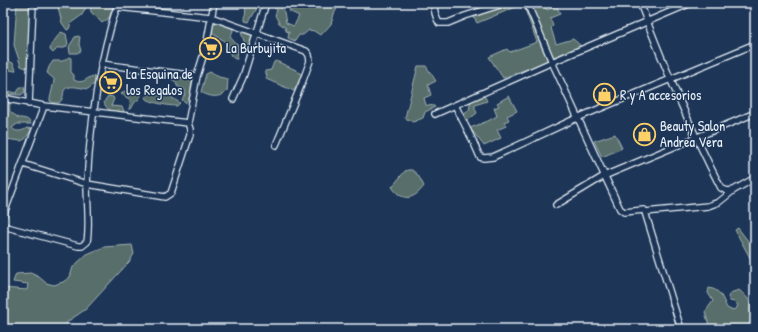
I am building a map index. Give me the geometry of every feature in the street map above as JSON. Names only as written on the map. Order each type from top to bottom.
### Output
[{"type":"street","points":[[29,104],[33,3]]},
{"type":"street","points":[[23,164],[87,184],[165,197],[171,193],[190,135],[188,123],[197,76],[206,46],[214,3]]},
{"type":"street","points":[[233,99],[244,77],[266,3]]},
{"type":"street","points":[[434,3],[434,12],[439,23],[448,23],[506,3]]},
{"type":"street","points":[[527,3],[577,118],[620,209],[624,212],[640,210],[644,210],[645,212],[708,206],[719,202],[734,190],[755,178]]},
{"type":"street","points":[[640,3],[696,137],[721,188],[727,191],[734,190]]},
{"type":"street","points":[[435,114],[691,3]]},
{"type":"street","points":[[751,3],[755,12]]},
{"type":"street","points":[[3,226],[82,246],[86,242],[87,184],[93,112],[101,64],[117,5],[212,17],[306,51],[309,55],[310,61],[276,145]]},
{"type":"street","points":[[455,105],[474,141],[480,157],[493,157],[577,118],[755,44]]},
{"type":"street","points":[[101,64],[197,76]]},
{"type":"street","points":[[3,98],[29,104],[188,123]]},
{"type":"street","points":[[3,216],[44,106]]},
{"type":"street","points":[[556,205],[604,176],[755,113]]},
{"type":"street","points":[[3,197],[9,200]]},
{"type":"street","points":[[645,212],[681,329]]},
{"type":"green space","points":[[17,3],[30,3],[28,64],[26,68],[21,66],[14,45]]},
{"type":"green space","points":[[57,3],[79,3],[86,7],[82,15],[71,23],[69,29],[67,30],[62,23]]},
{"type":"green space","points":[[90,3],[115,3],[109,18],[102,23],[91,12]]},
{"type":"green space","points":[[246,3],[260,3],[249,22],[245,21]]},
{"type":"green space","points":[[271,3],[281,3],[280,7],[284,12],[286,23],[294,26],[299,16],[289,11],[290,9],[295,9],[294,3],[302,6],[304,3],[340,3],[331,24],[322,34],[320,35],[309,30],[303,35],[299,35],[295,41],[288,38],[289,32],[286,31],[285,27],[279,23],[275,15],[277,10],[271,5]]},
{"type":"green space","points":[[472,3],[497,3],[487,6],[478,6]]},
{"type":"green space","points":[[510,3],[523,3],[548,61],[503,78],[489,57],[507,49],[510,52],[537,42],[523,4],[477,23],[473,16]]},
{"type":"green space","points":[[527,3],[544,3],[547,10],[557,6],[560,14],[550,18],[553,26],[551,28],[556,44],[573,39],[581,46],[551,58]]},
{"type":"green space","points":[[221,22],[232,27],[233,31],[230,37],[238,46],[237,59],[231,56],[225,41],[213,34],[212,26]]},
{"type":"green space","points":[[237,28],[253,34],[254,36],[249,46],[245,44],[241,32],[237,30]]},
{"type":"green space","points":[[61,32],[66,34],[68,44],[65,48],[58,48],[53,53],[50,50],[51,45]]},
{"type":"green space","points":[[75,37],[80,37],[79,44],[81,51],[77,53],[70,53],[69,47]]},
{"type":"green space","points":[[69,57],[71,58],[71,72],[74,75],[74,80],[80,82],[93,76],[95,78],[95,83],[88,89],[75,87],[66,88],[61,101],[59,103],[54,103],[50,101],[50,99],[54,79],[47,73],[53,61],[63,61]]},
{"type":"green space","points":[[8,61],[13,63],[16,70],[14,71],[3,68],[3,62]]},
{"type":"green space","points":[[276,61],[296,70],[301,74],[294,91],[266,79],[267,76],[265,71],[271,70],[274,62]]},
{"type":"green space","points":[[418,66],[426,66],[436,81],[428,85],[431,95],[424,98],[426,105],[435,107],[425,112],[423,118],[413,122],[405,118]]},
{"type":"green space","points":[[210,72],[219,77],[228,79],[227,91],[224,94],[214,96],[201,92],[206,74]]},
{"type":"green space","points":[[180,76],[192,79],[194,82],[190,97],[185,103],[182,100],[186,92],[185,90],[177,86],[176,82],[168,77]]},
{"type":"green space","points":[[20,87],[24,87],[25,92],[21,95],[3,94],[3,88],[7,91],[17,93]]},
{"type":"green space","points":[[150,90],[160,90],[180,103],[177,106],[156,103],[148,100],[145,98]]},
{"type":"green space","points":[[125,91],[142,93],[131,109],[129,109],[131,100],[121,94]]},
{"type":"green space","points":[[480,95],[485,97],[487,101],[475,105],[477,113],[466,120],[463,115],[469,110],[471,100]]},
{"type":"green space","points":[[108,96],[113,97],[114,99],[111,106],[122,107],[124,111],[113,111],[108,109],[104,102]]},
{"type":"green space","points":[[509,96],[517,111],[507,116],[509,120],[504,122],[506,126],[497,130],[501,138],[484,146],[470,128],[497,116],[494,108],[499,106],[497,103]]},
{"type":"green space","points":[[6,101],[10,104],[10,110],[12,113],[18,118],[27,119],[31,124],[17,124],[12,128],[17,131],[22,131],[27,128],[32,129],[25,139],[21,141],[3,140],[3,102]]},
{"type":"green space","points":[[615,134],[622,148],[602,157],[594,141]]},
{"type":"green space","points":[[412,170],[418,175],[424,186],[416,194],[404,197],[396,192],[392,187],[405,171]]},
{"type":"green space","points":[[738,228],[755,250],[755,267],[735,230]]},
{"type":"green space","points":[[132,245],[134,254],[129,262],[86,309],[67,322],[65,329],[3,329],[3,288],[27,290],[28,284],[13,282],[16,274],[31,273],[46,283],[54,285],[63,282],[70,277],[73,267],[87,254],[104,247]]},
{"type":"green space","points":[[709,288],[719,293],[727,308],[731,310],[736,309],[738,305],[730,301],[728,297],[730,293],[739,290],[745,296],[752,306],[755,315],[755,319],[749,324],[747,329],[710,329],[705,312],[713,301],[708,293]]},
{"type":"place","name":"La Burbujita","points":[[211,48]]},
{"type":"place","name":"La Esquina de los Regalos","points":[[110,82]]},
{"type":"place","name":"R y A accesorios","points":[[605,95]]},
{"type":"place","name":"Beauty Salon Andrea Vera","points":[[644,134]]}]
